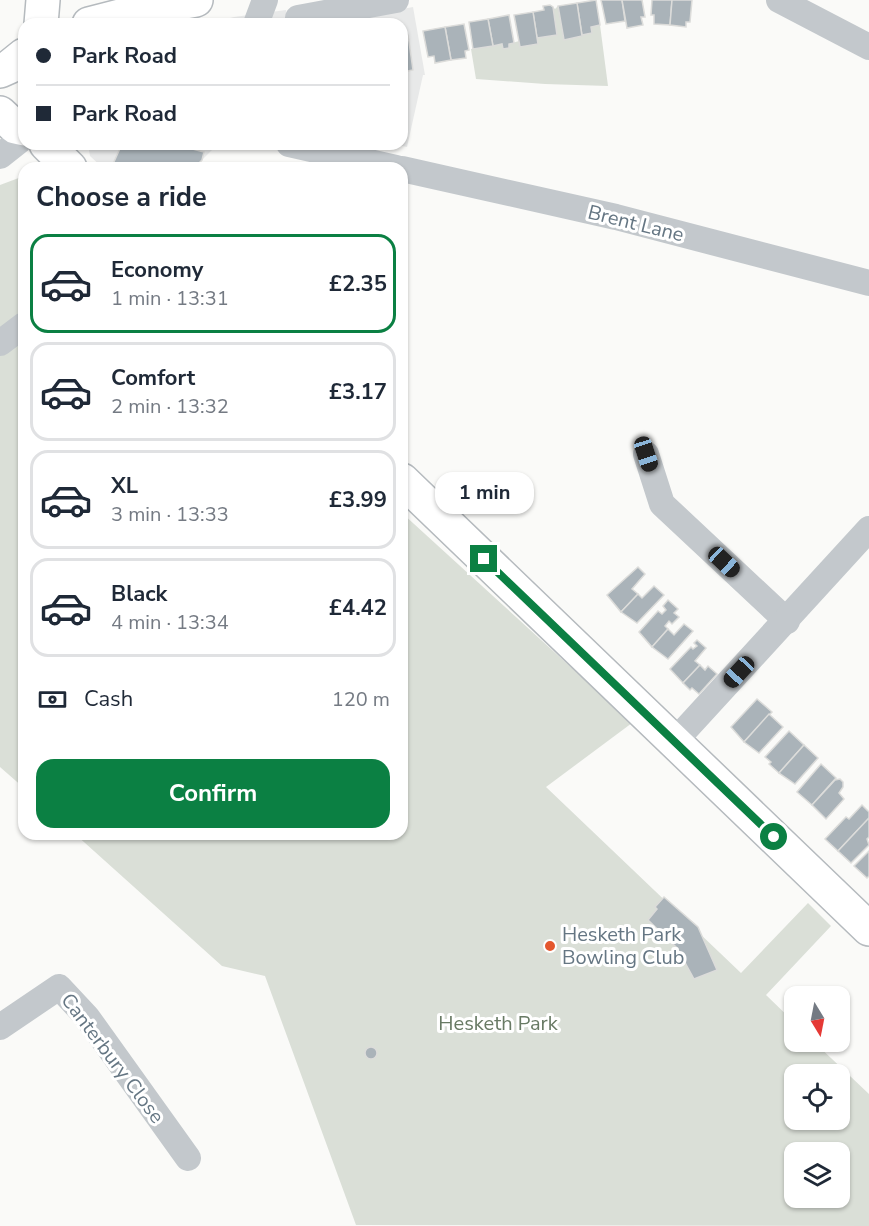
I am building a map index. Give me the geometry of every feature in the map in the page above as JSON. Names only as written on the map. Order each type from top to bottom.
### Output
[{"type":"main road","points":[[42,18],[43,0]]},
{"type":"main road","points":[[115,18],[196,0]]},
{"type":"main road","points":[[0,113],[18,128]]},
{"type":"main road","points":[[408,486],[869,929]]},
{"type":"street","points":[[258,18],[265,0]]},
{"type":"street","points":[[298,18],[363,3],[396,0]]},
{"type":"street","points":[[779,0],[869,47]]},
{"type":"street","points":[[0,156],[18,142]]},
{"type":"street","points":[[316,150],[369,162]]},
{"type":"street","name":"Brent Lane","points":[[408,170],[616,218],[869,283]]},
{"type":"street","points":[[0,343],[18,330]]},
{"type":"street","points":[[646,454],[662,504],[787,621]]},
{"type":"street","points":[[674,742],[869,529]]},
{"type":"street","name":"Canterbury Close","points":[[0,1027],[59,987],[87,1017],[188,1158]]},
{"type":"shaded area","points":[[413,7],[425,75],[423,75],[408,142],[408,18],[354,18]]},
{"type":"shaded area","points":[[286,10],[288,18],[230,18]]},
{"type":"shaded area","points":[[89,150],[212,150],[200,162],[96,162],[90,156]]},
{"type":"green space","points":[[558,6],[564,39],[592,33],[591,27],[600,25],[608,86],[476,79],[471,49],[502,44],[504,49],[509,48],[509,44],[519,41],[521,47],[537,44],[537,38],[553,7],[555,9]]},
{"type":"green space","points":[[18,178],[18,783],[0,767],[0,185]]},
{"type":"green space","name":"Hesketh Park","points":[[408,518],[632,723],[546,787],[741,973],[808,903],[831,926],[766,995],[784,1012],[784,1052],[825,1052],[837,1064],[784,1064],[784,1130],[850,1130],[850,1076],[869,1094],[869,1226],[356,1225],[265,976],[222,966],[82,840],[408,840]]},
{"type":"building","points":[[596,0],[600,25],[591,27],[592,33],[582,35],[577,3]]},
{"type":"building","points":[[601,0],[622,0],[625,21],[606,24]]},
{"type":"building","points":[[622,0],[642,0],[645,17],[641,17],[643,25],[627,28]]},
{"type":"building","points":[[652,0],[672,0],[670,25],[654,24],[654,15],[651,15]]},
{"type":"building","points":[[672,0],[692,0],[690,22],[686,22],[686,27],[670,25]]},
{"type":"building","points":[[577,3],[582,36],[564,40],[558,6]]},
{"type":"building","points":[[543,6],[553,7],[557,35],[537,38],[533,12],[544,10]]},
{"type":"building","points":[[533,12],[538,44],[520,47],[514,15]]},
{"type":"building","points":[[509,15],[514,43],[509,44],[509,48],[503,49],[502,44],[493,46],[488,19]]},
{"type":"building","points":[[488,19],[493,46],[473,49],[469,22]]},
{"type":"building","points":[[464,24],[469,50],[465,51],[466,58],[451,60],[445,27]]},
{"type":"building","points":[[445,27],[451,60],[435,63],[434,56],[428,57],[423,31]]},
{"type":"building","points":[[408,35],[413,70],[408,71]]},
{"type":"building","points":[[119,150],[196,150],[204,152],[200,162],[114,162]]},
{"type":"building","points":[[638,567],[645,574],[632,589],[638,594],[621,612],[607,595]]},
{"type":"building","points":[[654,586],[664,595],[637,623],[621,612],[638,594],[642,598]]},
{"type":"building","points":[[668,600],[678,609],[674,613],[679,617],[672,624],[669,621],[665,626],[668,629],[652,647],[639,632],[658,611],[662,614],[666,610],[663,606]]},
{"type":"building","points":[[684,624],[693,631],[668,659],[652,647],[668,629],[674,635]]},
{"type":"building","points":[[697,640],[706,648],[695,661],[700,665],[683,683],[670,669],[691,647],[693,649],[697,646],[694,643]]},
{"type":"building","points":[[700,665],[705,670],[708,666],[717,674],[699,694],[692,688],[690,690],[683,683]]},
{"type":"building","points":[[757,699],[772,712],[744,742],[731,727]]},
{"type":"building","points":[[769,714],[783,727],[759,753],[744,742]]},
{"type":"building","points":[[789,731],[804,745],[779,773],[765,757]]},
{"type":"building","points":[[804,745],[818,758],[795,784],[779,773]]},
{"type":"building","points":[[821,764],[836,778],[812,805],[797,792]]},
{"type":"building","points":[[840,779],[843,787],[839,793],[844,799],[826,819],[812,805],[835,780]]},
{"type":"building","points":[[862,805],[869,812],[869,818],[838,851],[825,839],[846,817],[849,819]]},
{"type":"building","points":[[869,818],[869,837],[867,839],[869,845],[851,863],[838,851]]},
{"type":"building","points":[[869,851],[869,876],[867,878],[854,866]]},
{"type":"building","name":"Hesketh Park Bowling Club","points":[[664,897],[698,927],[717,970],[694,979],[677,948],[648,920]]},
{"type":"building","points":[[371,1047],[377,1053],[371,1059],[365,1053]]},
{"type":"place","name":"Hesketh Park Bowling Club","points":[[550,946]]},
{"type":"route","points":[[484,559],[774,837]]}]
